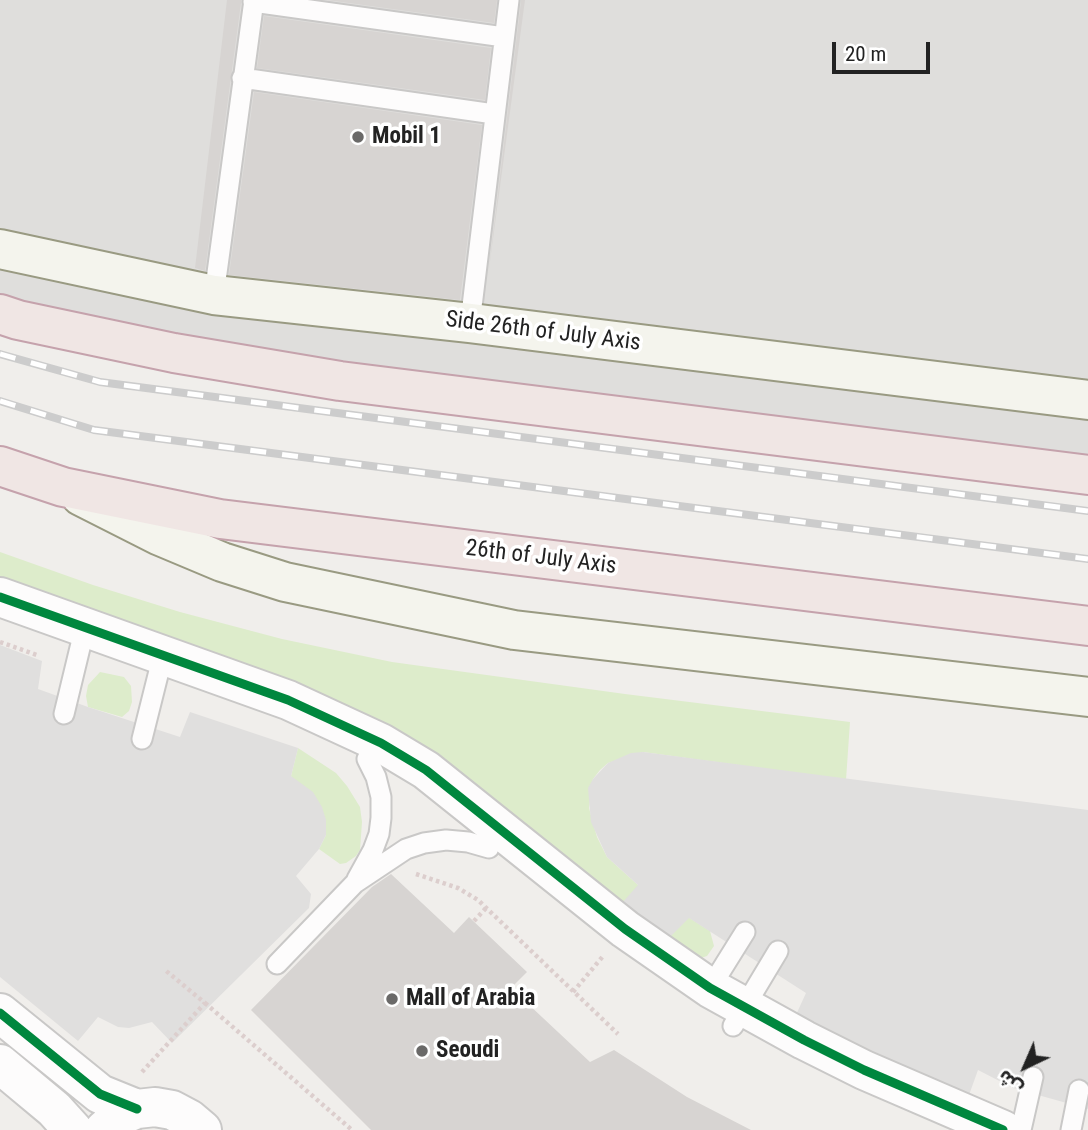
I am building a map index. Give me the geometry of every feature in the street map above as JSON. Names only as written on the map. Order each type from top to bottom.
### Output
[{"type":"highway","points":[[0,314],[174,353],[340,381],[1088,475]]},
{"type":"highway","name":"26th of July Axis","points":[[0,466],[64,487],[220,519],[1088,626]]},
{"type":"main road","name":"Side 26th of July Axis","points":[[0,249],[214,295],[470,323],[1088,400]]},
{"type":"main road","points":[[64,487],[160,536],[222,562],[285,582],[514,631],[1088,697]]},
{"type":"street","points":[[0,597],[82,637]]},
{"type":"street","points":[[0,617],[82,637],[160,665],[288,700],[381,743],[426,770],[705,996]]},
{"type":"street","points":[[160,665],[326,738],[367,759],[410,786],[614,944],[738,1017],[793,1060],[945,1130]]},
{"type":"street","points":[[0,1013],[100,1094],[139,1091],[155,1107],[172,1110],[189,1119],[201,1130]]},
{"type":"street","points":[[738,1017],[1003,1130]]},
{"type":"street","points":[[0,1064],[54,1109],[73,1130]]},
{"type":"street","points":[[104,1130],[120,1116],[139,1091]]},
{"type":"lane","points":[[470,323],[509,0]]},
{"type":"lane","points":[[214,295],[253,1],[504,37]]},
{"type":"lane","points":[[243,78],[494,114]]},
{"type":"lane","points":[[64,713],[82,637]]},
{"type":"lane","points":[[142,738],[160,665]]},
{"type":"lane","points":[[355,883],[373,850],[381,818],[381,797],[376,777],[367,759]]},
{"type":"lane","points":[[278,964],[355,883],[406,849],[446,840],[489,848]]},
{"type":"lane","points":[[705,996],[745,932]]},
{"type":"lane","points":[[738,1017],[778,951]]},
{"type":"lane","points":[[1021,1130],[1033,1077]]},
{"type":"lane","points":[[1071,1130],[1079,1090]]},
{"type":"path","points":[[0,642],[37,655]]},
{"type":"path","points":[[390,858],[410,872],[458,888],[486,908],[618,1034]]},
{"type":"path","points":[[474,921],[486,908]]},
{"type":"path","points":[[573,992],[614,944]]},
{"type":"path","points":[[165,970],[352,1130]]},
{"type":"path","points":[[139,1091],[205,1003]]},
{"type":"shaded area","points":[[0,0],[1088,0],[1088,460],[255,354],[0,303]]},
{"type":"shaded area","points":[[0,645],[42,661],[38,689],[88,707],[180,737],[190,712],[298,748],[291,776],[313,792],[326,820],[326,835],[319,849],[296,876],[311,894],[309,908],[172,1043],[152,1022],[129,1028],[118,1027],[98,1017],[78,1041],[0,977]]},
{"type":"shaded area","points":[[643,752],[1088,810],[1088,1109],[1013,1088],[978,1070],[969,1095],[795,1017],[806,993],[689,918],[669,938],[622,903],[638,885],[607,857],[591,822],[588,788],[608,763],[631,753]]},
{"type":"green space","points":[[0,552],[180,612],[282,639],[392,662],[850,722],[846,780],[643,752],[608,763],[600,770],[593,779],[589,808],[597,837],[607,857],[638,885],[710,931],[714,946],[707,956],[692,961],[454,770],[0,584]]},
{"type":"green space","points":[[100,672],[124,677],[131,686],[132,702],[129,711],[122,717],[88,707],[88,685]]},
{"type":"green space","points":[[298,748],[336,773],[360,807],[360,850],[346,863],[340,864],[319,849],[326,835],[291,776]]},
{"type":"building","points":[[227,0],[241,0],[241,3],[205,271],[195,268]]},
{"type":"building","points":[[327,0],[497,0],[494,23]]},
{"type":"building","points":[[525,0],[488,276],[521,1]]},
{"type":"building","points":[[264,16],[491,48],[485,100],[257,68]]},
{"type":"building","points":[[254,92],[482,125],[460,300],[229,275]]},
{"type":"building","name":"Mall of Arabia","points":[[391,874],[454,933],[469,917],[527,972],[511,988],[590,1062],[614,1050],[687,1097],[751,1130],[371,1130],[251,1010],[372,887]]},
{"type":"railway","points":[[0,354],[100,382],[1088,511]]},
{"type":"railway","points":[[0,401],[94,430],[1088,559]]},
{"type":"cycle path","points":[[0,597],[288,700],[381,743],[426,770],[625,929],[710,988],[864,1070],[1003,1130]]},
{"type":"cycle path","points":[[0,1013],[100,1094],[137,1109]]},
{"type":"place","name":"Mobil 1","points":[[358,137]]},
{"type":"place","name":"Mall of Arabia","points":[[392,999]]},
{"type":"place","name":"Seoudi","points":[[422,1051]]}]
